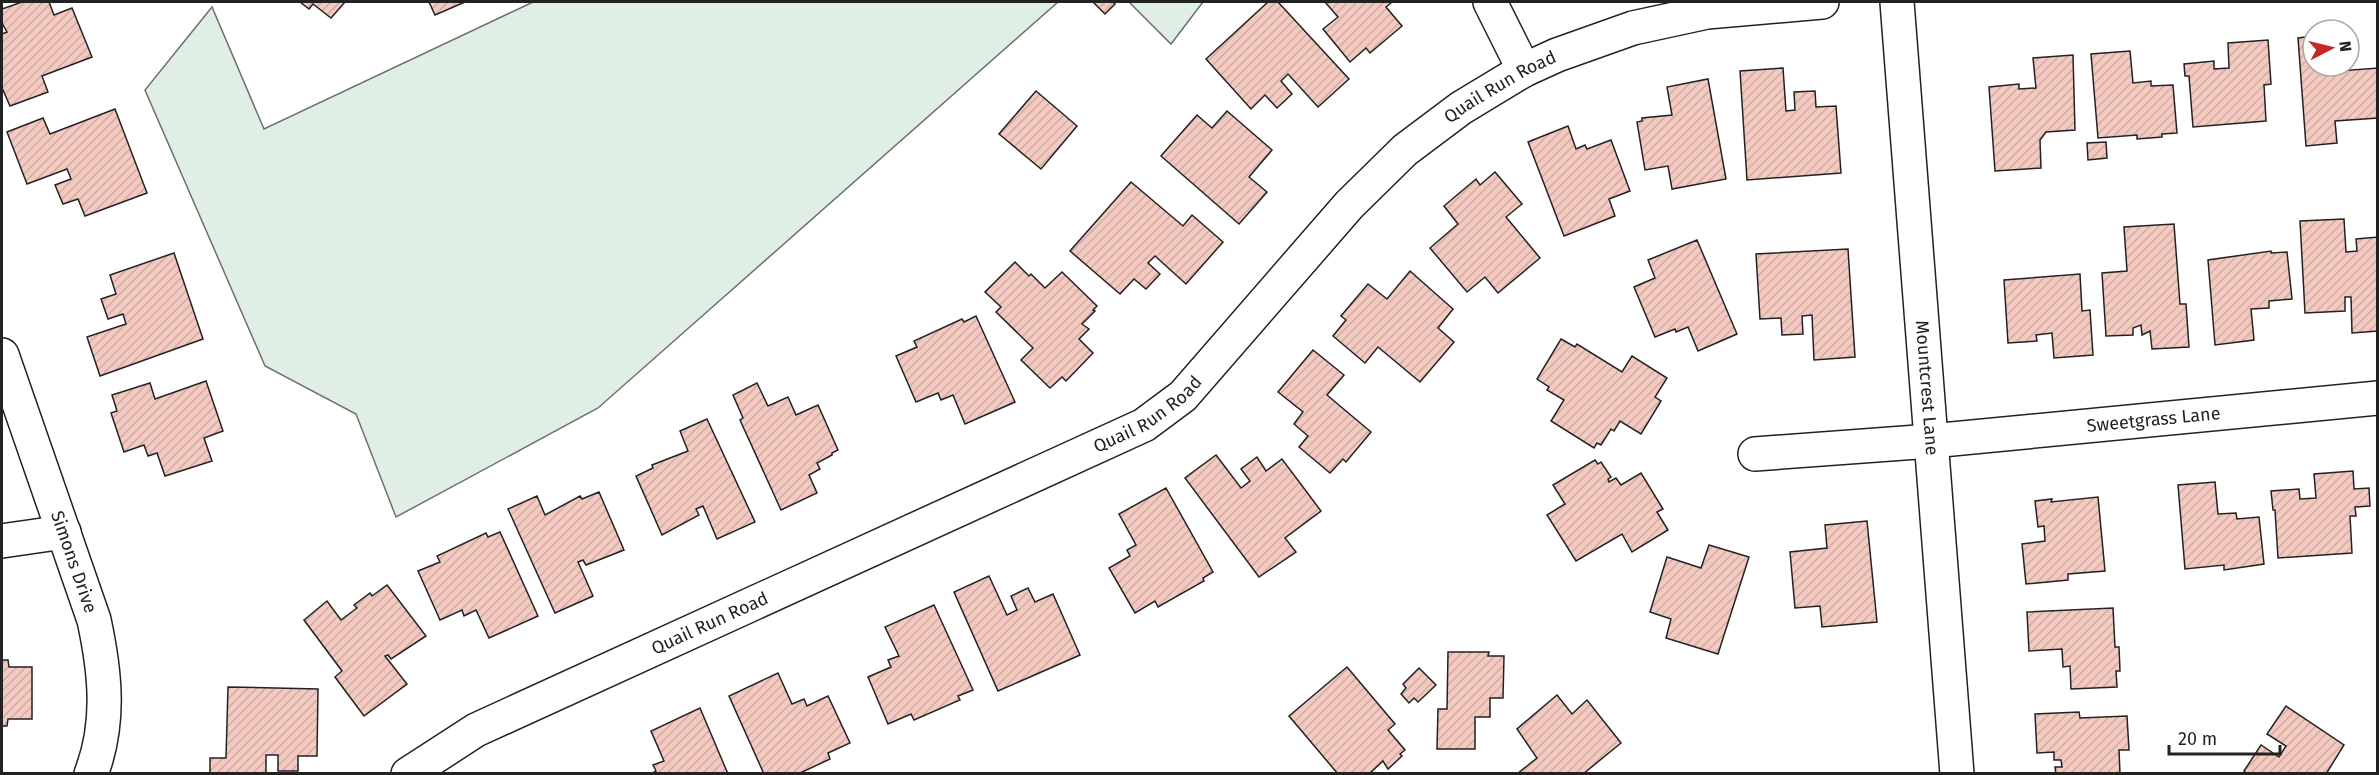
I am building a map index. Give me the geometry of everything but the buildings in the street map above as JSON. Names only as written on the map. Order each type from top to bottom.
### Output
[{"type":"street","points":[[1490,2],[1524,70]]},
{"type":"street","name":"Quail Run Road","points":[[408,774],[476,730],[1144,425],[1183,396],[1349,205],[1405,150],[1461,108],[1524,70],[1557,55],[1633,28],[1707,12],[1822,2]]},
{"type":"street","name":"Mountcrest Lane","points":[[1897,2],[1957,774]]},
{"type":"street","name":"Simons Drive","points":[[2,355],[94,620],[103,662],[105,711],[97,759],[91,774]]},
{"type":"street","name":"Sweetgrass Lane","points":[[1755,454],[1931,441],[2378,398]]},
{"type":"street","points":[[2,541],[64,532]]},
{"type":"green space","points":[[533,2],[1058,2],[598,408],[396,517],[356,414],[265,366],[145,90],[212,7],[264,129]]},
{"type":"green space","points":[[1129,2],[1203,2],[1171,44]]}]
